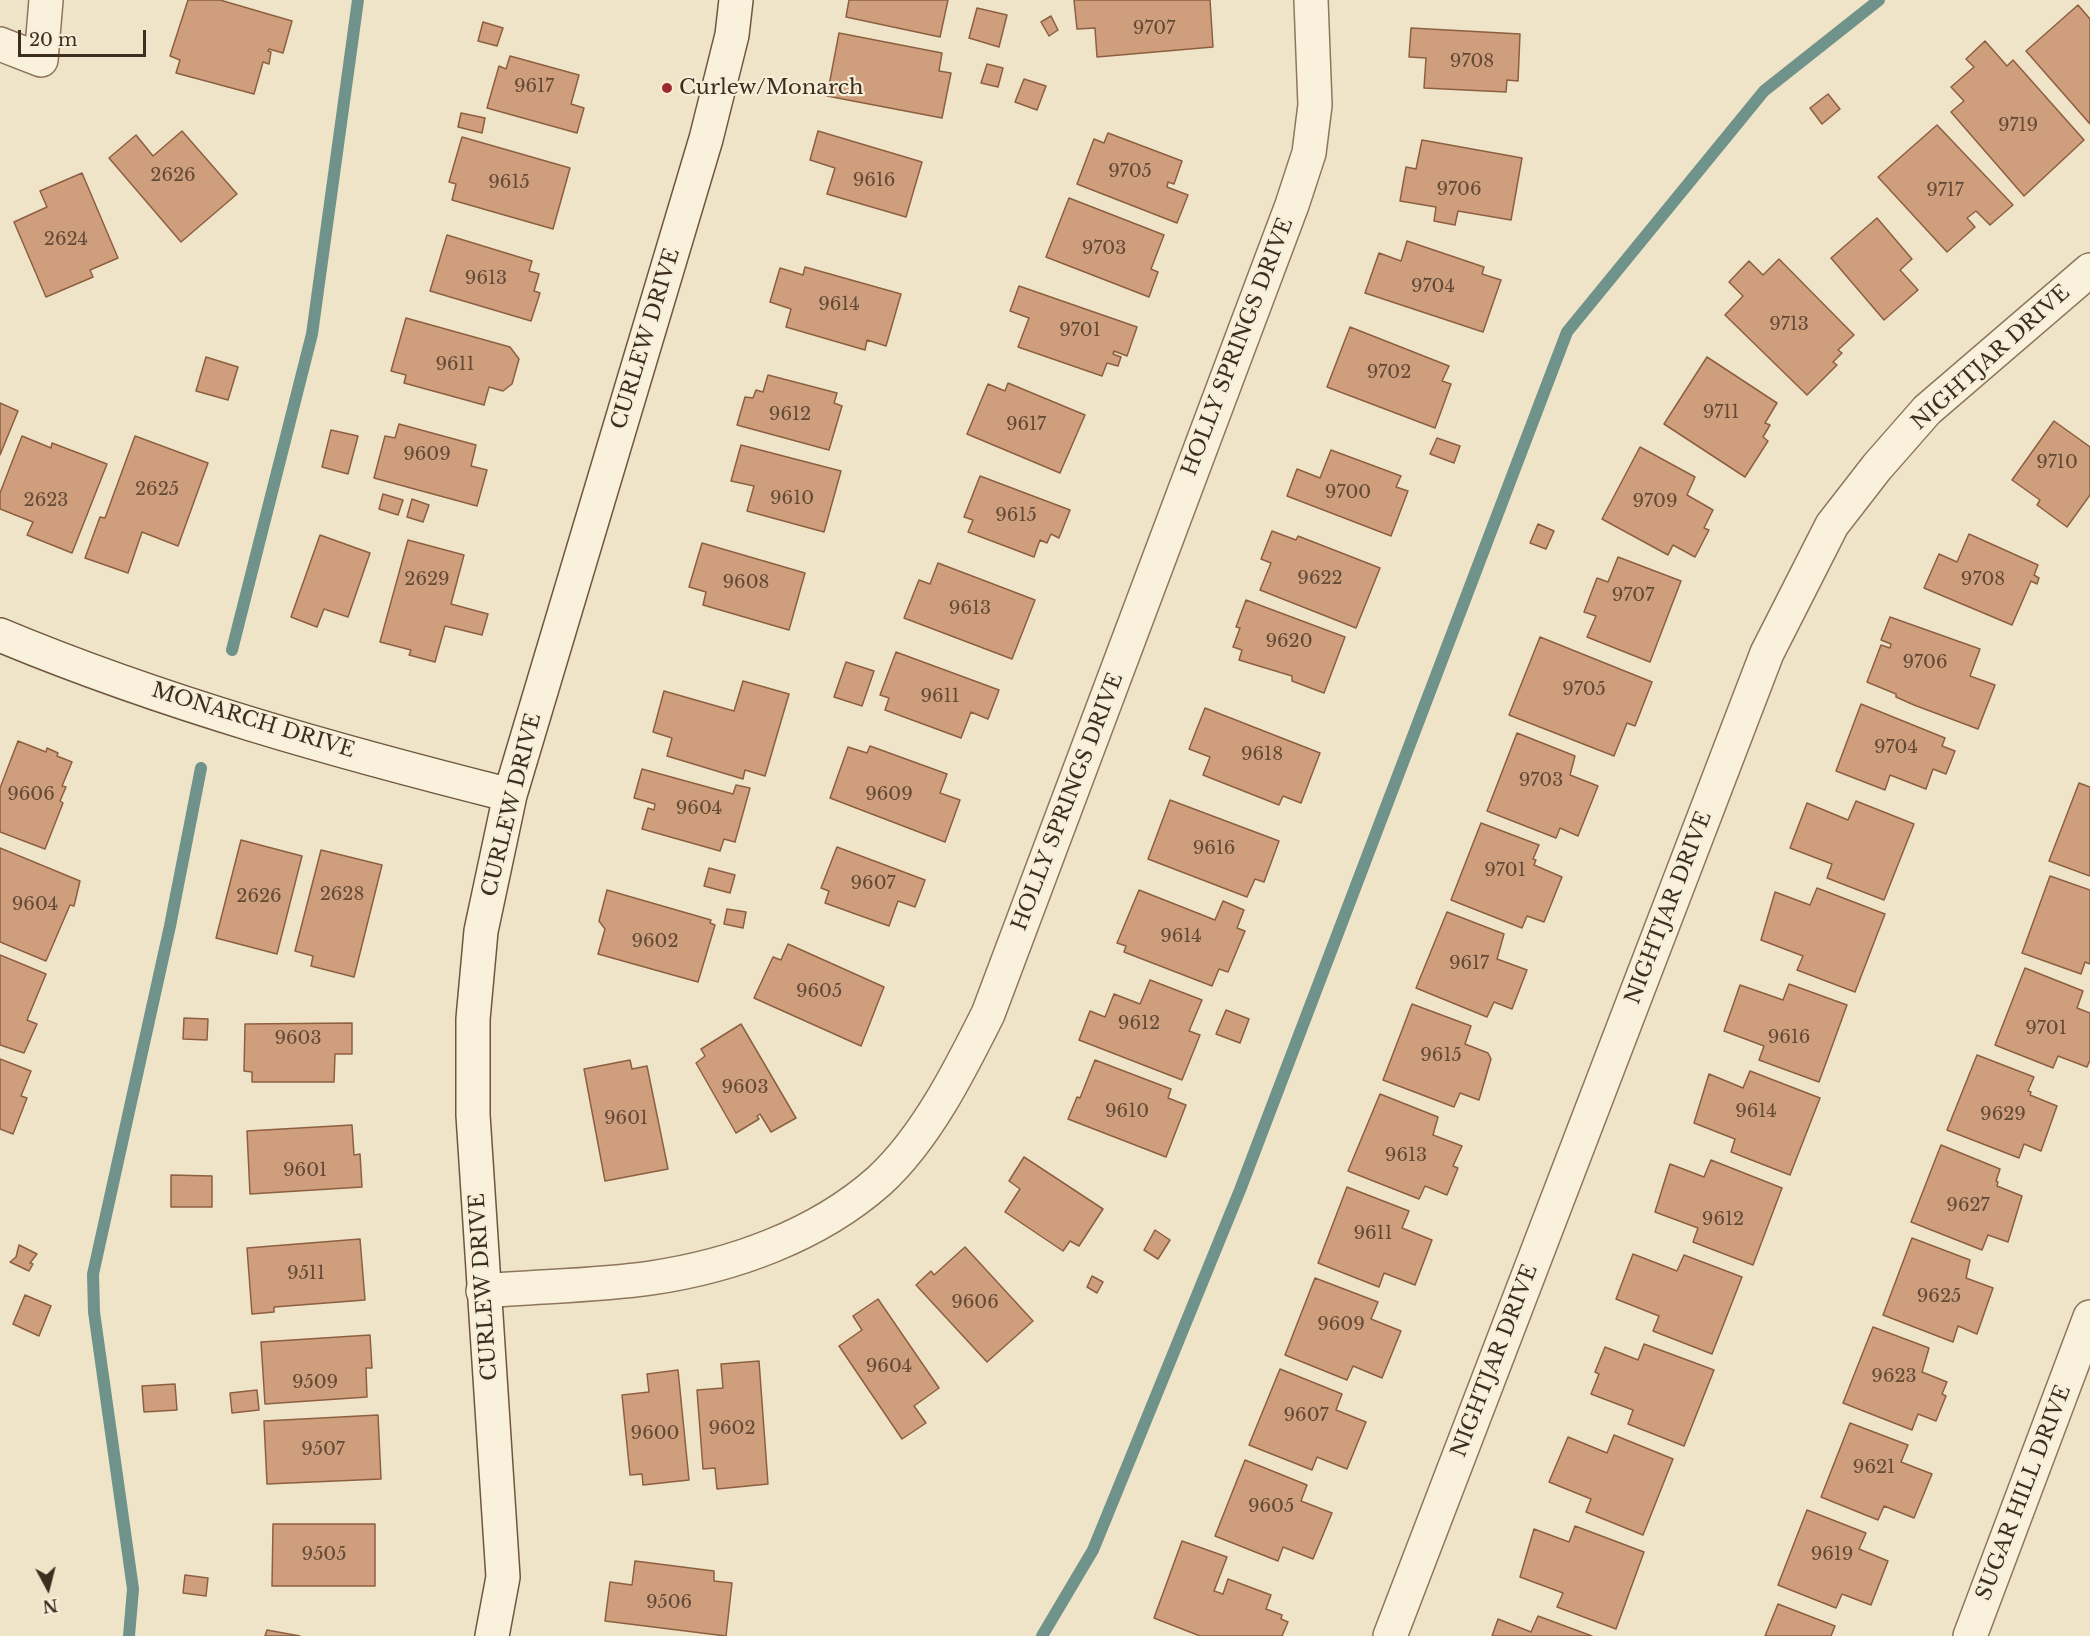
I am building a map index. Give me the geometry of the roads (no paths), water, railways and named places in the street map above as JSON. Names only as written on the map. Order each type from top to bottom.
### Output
[{"type":"street","points":[[0,45],[41,60],[46,0]]},
{"type":"street","name":"CURLEW DRIVE","points":[[492,1636],[503,1577],[473,1115],[473,1019],[481,931],[510,795],[706,139],[732,35],[736,0]]},
{"type":"street","name":"HOLLY SPRINGS DRIVE","points":[[483,1291],[651,1278],[712,1266],[774,1246],[827,1218],[879,1181],[925,1126],[988,1014],[1292,205],[1309,153],[1315,105],[1311,0]]},
{"type":"street","name":"NIGHTJAR DRIVE","points":[[1390,1636],[1763,664],[1800,584],[1833,525],[1876,467],[1928,410],[2090,270]]},
{"type":"street","name":"MONARCH DRIVE","points":[[0,635],[57,658],[229,716],[510,795]]},
{"type":"street","name":"SUGAR HILL DRIVE","points":[[1970,1636],[2090,1317]]},
{"type":"waterway","points":[[232,650],[312,334],[358,0]]},
{"type":"waterway","points":[[1042,1636],[1093,1550],[1240,1190],[1567,332],[1764,91],[1879,0]]},
{"type":"waterway","points":[[129,1636],[133,1589],[94,1312],[93,1274],[170,926],[201,768]]},
{"type":"place","name":"Curlew/Monarch","points":[[667,88]]}]
